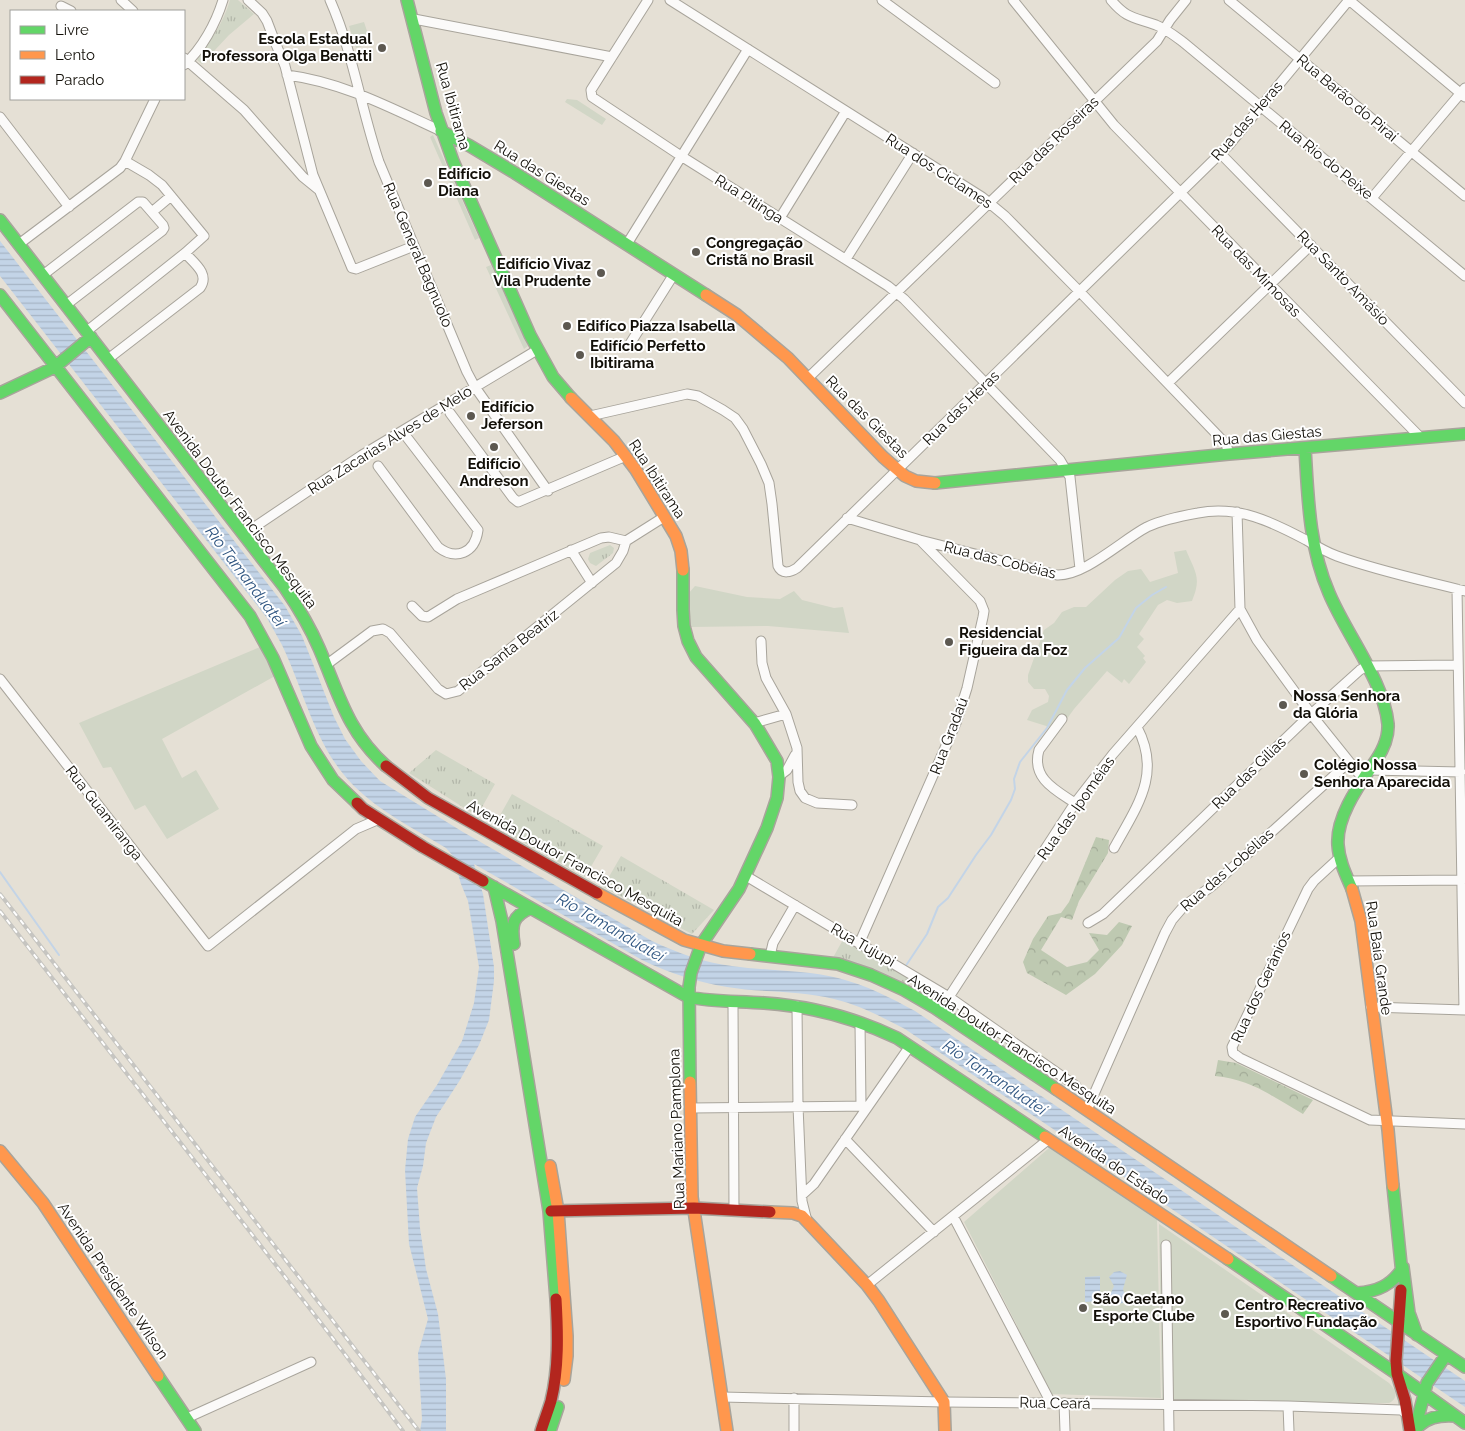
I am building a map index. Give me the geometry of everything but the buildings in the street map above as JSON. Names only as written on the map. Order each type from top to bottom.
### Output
[{"type":"main road","name":"Rua Ibitirama","points":[[407,0],[414,19],[441,131],[505,281],[537,350],[558,382],[626,456],[675,535],[680,548],[683,571],[682,611],[685,633],[690,648],[754,723],[777,761],[778,792],[774,812],[746,876],[735,895],[706,935],[699,949]]},
{"type":"main road","name":"Rua das Giestas","points":[[441,131],[470,146],[737,315],[788,358],[883,457],[906,476],[916,481],[935,483],[1229,454],[1465,434]]},
{"type":"main road","name":"Avenida Doutor Francisco Mesquita","points":[[0,220],[66,305],[88,337],[108,359],[285,588],[312,632],[343,709],[362,741],[376,758],[411,787],[699,949],[838,964],[871,975],[904,990],[935,1008],[1357,1293],[1399,1328],[1417,1335],[1443,1359],[1465,1367]]},
{"type":"main road","points":[[0,295],[58,364],[250,616],[270,652],[315,752],[333,780],[377,820],[531,908],[688,992]]},
{"type":"main road","points":[[0,393],[58,364],[88,337]]},
{"type":"main road","name":"Rua Baía Grande","points":[[1304,448],[1314,544],[1320,572],[1381,693],[1388,727],[1387,738],[1377,760],[1342,821],[1338,835],[1339,858],[1356,901],[1361,921],[1386,1121],[1403,1268],[1396,1374],[1403,1394],[1410,1431]]},
{"type":"main road","points":[[494,887],[502,920],[554,1211],[558,1329],[557,1366],[551,1401],[541,1431]]},
{"type":"main road","points":[[531,908],[522,912],[514,919],[512,931],[554,1211],[567,1356],[562,1389],[550,1431]]},
{"type":"main road","name":"Rua Mariano Pamplona","points":[[699,949],[691,973],[688,992],[692,1197],[727,1431]]},
{"type":"main road","name":"Avenida do Estado","points":[[688,992],[732,1003],[797,1006],[860,1023],[888,1033],[1396,1374],[1426,1389],[1460,1420]]},
{"type":"main road","name":"Avenida Presidente Wilson","points":[[0,1151],[46,1208],[195,1431]]},
{"type":"main road","points":[[554,1211],[694,1208],[793,1213],[802,1216],[880,1301],[944,1402],[945,1431]]},
{"type":"main road","points":[[1357,1293],[1383,1288],[1394,1281],[1403,1268]]},
{"type":"main road","points":[[1403,1268],[1409,1313],[1417,1335]]},
{"type":"main road","points":[[1415,1431],[1426,1389],[1443,1359]]},
{"type":"main road","points":[[1415,1431],[1421,1422],[1430,1417],[1460,1420]]},
{"type":"street","points":[[121,0],[132,10]]},
{"type":"street","points":[[223,0],[213,25],[185,62],[254,119],[303,177],[320,190]]},
{"type":"street","points":[[248,0],[267,20],[287,75],[313,175],[353,269],[414,246]]},
{"type":"street","name":"Rua General Bagnuolo","points":[[330,0],[346,41],[369,133],[379,162],[459,354],[475,387],[548,490]]},
{"type":"street","name":"Rua Pitinga","points":[[648,0],[591,90],[591,95],[617,115],[896,292],[1068,470]]},
{"type":"street","name":"Rua dos Ciclames","points":[[670,0],[989,202],[1168,383],[1226,444],[1229,454]]},
{"type":"street","points":[[882,0],[994,83]]},
{"type":"street","points":[[896,0],[898,12]]},
{"type":"street","name":"Rua das Mimosas","points":[[1013,0],[1114,125],[1421,438]]},
{"type":"street","name":"Rua Rio do Peixe","points":[[1111,0],[1121,12],[1164,29],[1183,42],[1465,276]]},
{"type":"street","name":"Rua das Roseiras","points":[[808,378],[1156,41],[1186,0]]},
{"type":"street","name":"Rua Barão do Piraí","points":[[1229,0],[1465,196]]},
{"type":"street","points":[[1349,0],[1464,93],[1372,198]]},
{"type":"street","name":"Rua das Heras","points":[[590,416],[688,394],[698,396],[730,414],[743,429],[761,464],[768,483],[778,566],[785,572],[797,568],[1220,154],[1349,0]]},
{"type":"street","points":[[61,6],[69,10]]},
{"type":"street","points":[[414,19],[612,57]]},
{"type":"street","points":[[626,244],[748,49]]},
{"type":"street","points":[[287,75],[315,80],[360,94],[441,131]]},
{"type":"street","points":[[19,244],[120,168],[126,161],[155,100]]},
{"type":"street","points":[[780,218],[846,111]]},
{"type":"street","points":[[0,117],[69,207]]},
{"type":"street","points":[[846,259],[913,153]]},
{"type":"street","name":"Rua Santo Amásio","points":[[1220,154],[1464,400]]},
{"type":"street","points":[[88,337],[204,235],[157,180],[126,161]]},
{"type":"street","points":[[152,212],[171,196]]},
{"type":"street","points":[[43,275],[138,202],[143,202],[164,226],[162,231],[66,305]]},
{"type":"street","points":[[1168,383],[1311,245]]},
{"type":"street","points":[[108,359],[200,288],[204,281],[203,274],[185,253]]},
{"type":"street","points":[[628,347],[674,274]]},
{"type":"street","name":"Rua Zacarias Alves de Melo","points":[[244,534],[326,478],[537,350]]},
{"type":"street","points":[[450,413],[515,500],[521,502],[626,456]]},
{"type":"street","points":[[378,466],[438,547],[444,552],[456,555],[463,554],[472,545],[478,530],[402,431]]},
{"type":"street","points":[[1068,470],[1073,494],[1080,569]]},
{"type":"street","points":[[1237,512],[1240,609],[1257,640],[1348,762],[1367,775],[1460,772]]},
{"type":"street","name":"Rua das Cobéias","points":[[847,518],[920,540],[1057,575],[1064,575],[1080,569],[1149,526],[1200,513],[1237,512],[1253,515],[1271,522],[1345,558],[1461,590]]},
{"type":"street","points":[[412,606],[422,616],[428,617],[457,600],[571,550],[605,537],[626,541],[664,517]]},
{"type":"street","name":"Rua Gradaú","points":[[859,944],[956,724],[967,688],[984,611],[980,601],[920,540]]},
{"type":"street","name":"Rua Santa Beatriz","points":[[326,664],[372,631],[383,629],[390,634],[438,689],[446,694],[458,691],[616,563],[626,541]]},
{"type":"street","points":[[571,550],[592,583]]},
{"type":"street","points":[[1371,1007],[1465,1010],[1458,665],[1461,590]]},
{"type":"street","name":"Rua das Ipoméias","points":[[949,996],[1076,803],[1137,727],[1240,609]]},
{"type":"street","points":[[761,641],[762,663],[766,678],[786,714],[797,748],[798,782],[802,795],[818,803],[852,805]]},
{"type":"street","points":[[1367,666],[1458,665]]},
{"type":"street","name":"Rua das Gílias","points":[[1088,923],[1103,914],[1311,714],[1360,670],[1367,666]]},
{"type":"street","name":"Rua Guamiranga","points":[[0,679],[208,946],[356,829]]},
{"type":"street","points":[[754,723],[786,714]]},
{"type":"street","points":[[1062,719],[1039,750],[1037,756],[1038,768],[1044,782],[1076,803]]},
{"type":"street","points":[[1114,848],[1143,794],[1147,781],[1147,753],[1137,727]]},
{"type":"street","points":[[778,776],[787,770],[795,758],[797,748]]},
{"type":"street","name":"Rua das Lobélias","points":[[1087,1110],[1165,933],[1177,912],[1212,886],[1348,762]]},
{"type":"street","points":[[356,829],[363,809]]},
{"type":"street","points":[[356,829],[377,820]]},
{"type":"street","name":"Rua dos Gerânios","points":[[1339,858],[1308,889],[1234,1043],[1232,1051],[1240,1058],[1370,1120],[1465,1124]]},
{"type":"street","name":"Rua Tujupi","points":[[746,876],[949,996],[1076,1086]]},
{"type":"street","points":[[1348,881],[1462,880]]},
{"type":"street","points":[[770,956],[773,943],[795,905]]},
{"type":"street","points":[[732,1003],[734,1210]]},
{"type":"street","points":[[797,1006],[798,1106],[802,1198],[807,1221]]},
{"type":"street","points":[[860,1023],[865,1106]]},
{"type":"street","points":[[793,1213],[845,1140],[865,1106],[910,1046]]},
{"type":"street","points":[[691,1108],[865,1106]]},
{"type":"street","points":[[845,1140],[934,1232]]},
{"type":"street","points":[[867,1285],[1049,1140]]},
{"type":"street","points":[[953,1216],[1051,1402]]},
{"type":"street","points":[[1166,1246],[1169,1431]]},
{"type":"street","points":[[187,1418],[311,1362]]},
{"type":"street","points":[[1389,1410],[1398,1404],[1403,1394]]},
{"type":"street","name":"Rua Ceará","points":[[722,1397],[1288,1406],[1403,1410],[1407,1414]]},
{"type":"street","points":[[794,1398],[794,1431]]},
{"type":"street","points":[[1064,1403],[1065,1431]]},
{"type":"street","points":[[1288,1406],[1289,1431]]},
{"type":"green space","points":[[230,0],[238,0],[254,14],[229,35],[202,64],[197,60],[220,24]]},
{"type":"green space","points":[[364,22],[371,43],[356,48],[349,26]]},
{"type":"green space","points":[[567,99],[577,100],[606,119],[602,125],[565,102]]},
{"type":"green space","points":[[433,135],[479,238],[475,240],[430,137]]},
{"type":"green space","points":[[491,265],[528,346],[524,349],[486,267]]},
{"type":"green space","points":[[610,545],[614,548],[613,553],[596,566],[590,563],[588,559],[590,553]]},
{"type":"green space","points":[[1186,550],[1197,580],[1192,601],[1177,603],[1167,600],[1158,605],[1139,634],[1144,639],[1137,647],[1145,656],[1143,658],[1146,662],[1129,684],[1124,679],[1122,683],[1107,671],[1074,709],[1059,730],[1027,720],[1032,710],[1048,702],[1049,696],[1045,689],[1034,689],[1028,682],[1028,675],[1044,630],[1054,623],[1062,612],[1074,607],[1086,607],[1115,580],[1128,571],[1141,569],[1150,582],[1178,573],[1174,552]]},
{"type":"green space","points":[[695,586],[747,597],[780,599],[794,591],[802,600],[834,608],[843,607],[849,633],[768,626],[691,627],[688,594]]},
{"type":"green space","points":[[260,647],[275,676],[162,739],[182,778],[196,770],[219,809],[167,839],[145,805],[135,810],[111,767],[103,768],[79,723]]},
{"type":"green space","points":[[436,750],[495,784],[477,816],[409,773]]},
{"type":"green space","points":[[512,794],[603,846],[585,877],[494,826]]},
{"type":"green space","points":[[1096,837],[1109,840],[1108,853],[1079,901],[1072,920],[1061,917],[1041,950],[1067,967],[1087,962],[1099,950],[1089,933],[1107,935],[1119,922],[1132,926],[1122,945],[1095,974],[1066,995],[1027,973],[1023,962],[1033,939],[1048,916],[1061,913],[1069,902]]},
{"type":"green space","points":[[621,856],[714,910],[692,934],[603,887]]},
{"type":"green space","points":[[845,936],[914,974],[904,990],[830,963]]},
{"type":"green space","points":[[1218,1060],[1236,1063],[1313,1100],[1303,1114],[1251,1085],[1215,1076]]},
{"type":"green space","name":"São Caetano Esporte Clube","points":[[1049,1148],[1157,1220],[1161,1398],[1052,1394],[964,1222]]},
{"type":"green space","name":"Centro Recreativo Esportivo Fundação","points":[[1159,1224],[1389,1383],[1395,1391],[1394,1399],[1389,1403],[1286,1403],[1162,1399]]},
{"type":"water","name":"Rio Tamanduateí","points":[[0,241],[285,606],[302,636],[334,717],[345,739],[361,761],[380,781],[463,832],[652,941],[692,957],[722,965],[812,973],[838,978],[868,988],[915,1011],[1465,1381],[1465,1407],[905,1029],[861,1008],[834,999],[807,994],[727,987],[694,980],[662,969],[642,960],[474,864],[483,894],[494,967],[494,981],[489,1020],[479,1045],[460,1080],[436,1117],[426,1143],[423,1166],[417,1188],[426,1269],[438,1314],[446,1379],[446,1431],[420,1431],[422,1419],[418,1353],[428,1319],[409,1244],[405,1170],[408,1139],[415,1117],[437,1085],[462,1041],[474,1003],[479,967],[468,901],[453,856],[446,848],[375,804],[354,786],[341,771],[320,737],[282,645],[267,618],[0,276]]},
{"type":"water","points":[[1120,1271],[1127,1275],[1123,1289],[1125,1296],[1123,1303],[1116,1304],[1106,1293],[1111,1293],[1114,1286],[1109,1277],[1114,1272]]},
{"type":"water","points":[[1100,1276],[1100,1301],[1085,1302],[1085,1277]]},
{"type":"waterway","points":[[905,967],[927,934],[938,907],[948,898],[991,835],[1011,800],[1015,789],[1014,779],[1020,762],[1047,728],[1067,690],[1085,668],[1119,638],[1136,608],[1166,587]]},
{"type":"waterway","points":[[0,872],[59,955]]},
{"type":"railway","points":[[0,894],[419,1431]]},
{"type":"railway","points":[[0,911],[403,1431]]},
{"type":"traffic: fast","points":[[407,0],[436,113],[453,161],[530,335],[553,377],[571,398]]},
{"type":"traffic: fast","points":[[441,131],[515,173],[706,295]]},
{"type":"traffic: fast","points":[[0,220],[285,588],[312,632],[345,711],[362,739],[386,766]]},
{"type":"traffic: fast","points":[[0,295],[250,616],[273,658],[311,746],[333,780],[357,803]]},
{"type":"traffic: fast","points":[[0,393],[55,367],[91,337]]},
{"type":"traffic: fast","points":[[935,483],[1229,454],[1465,434]]},
{"type":"traffic: fast","points":[[1305,448],[1313,540],[1322,576],[1336,609],[1372,674],[1385,708],[1388,724],[1384,746],[1354,794],[1340,824],[1338,835],[1340,857],[1352,889]]},
{"type":"traffic: fast","points":[[683,570],[684,626],[688,641],[696,657],[755,724],[777,761],[779,777],[777,798],[767,828],[739,889],[701,945],[691,973],[689,987],[690,1082]]},
{"type":"traffic: fast","points":[[483,881],[688,997],[716,1001],[755,1002],[816,1010],[849,1019],[897,1038],[1045,1137]]},
{"type":"traffic: fast","points":[[494,887],[502,921],[549,1211],[556,1299]]},
{"type":"traffic: fast","points":[[514,944],[514,922],[520,914],[531,908]]},
{"type":"traffic: fast","points":[[750,954],[838,964],[871,975],[904,990],[935,1008],[1056,1089]]},
{"type":"traffic: fast","points":[[1393,1186],[1402,1274]]},
{"type":"traffic: fast","points":[[1228,1259],[1397,1374],[1465,1423]]},
{"type":"traffic: fast","points":[[1403,1267],[1409,1313],[1417,1335]]},
{"type":"traffic: fast","points":[[1357,1293],[1377,1289],[1388,1284],[1402,1269]]},
{"type":"traffic: fast","points":[[1331,1276],[1465,1367]]},
{"type":"traffic: fast","points":[[1415,1429],[1427,1383],[1446,1355]]},
{"type":"traffic: fast","points":[[158,1376],[195,1431]]},
{"type":"traffic: fast","points":[[550,1431],[558,1407]]},
{"type":"traffic: fast","points":[[1415,1430],[1424,1422],[1433,1418],[1455,1416]]},
{"type":"traffic: slow","points":[[706,295],[737,315],[788,358],[883,457],[905,476],[916,481],[935,483]]},
{"type":"traffic: slow","points":[[571,398],[614,441],[636,470],[676,536],[681,551],[683,570]]},
{"type":"traffic: slow","points":[[1352,889],[1361,921],[1388,1130],[1393,1186]]},
{"type":"traffic: slow","points":[[597,893],[684,940],[723,951],[750,954]]},
{"type":"traffic: slow","points":[[690,1082],[692,1197],[727,1431]]},
{"type":"traffic: slow","points":[[1056,1089],[1331,1276]]},
{"type":"traffic: slow","points":[[1045,1137],[1228,1259]]},
{"type":"traffic: slow","points":[[0,1151],[43,1203],[158,1376]]},
{"type":"traffic: slow","points":[[550,1166],[558,1211],[567,1336],[564,1380]]},
{"type":"traffic: slow","points":[[770,1212],[793,1213],[802,1216],[867,1285],[944,1402],[945,1431]]},
{"type":"traffic: jam","points":[[386,766],[428,798],[597,893]]},
{"type":"traffic: jam","points":[[357,803],[363,809],[423,847],[483,881]]},
{"type":"traffic: jam","points":[[551,1211],[694,1208],[770,1212]]},
{"type":"traffic: jam","points":[[1401,1290],[1396,1361],[1397,1374],[1405,1400],[1410,1431]]},
{"type":"traffic: jam","points":[[541,1431],[554,1389],[557,1363],[556,1299]]},
{"type":"place","name":"Escola Estadual Professora Olga Benatti","points":[[382,48]]},
{"type":"place","name":"Edifício Diana","points":[[428,183]]},
{"type":"place","name":"Congregação Cristã no Brasil","points":[[696,252]]},
{"type":"place","name":"Edifício Vivaz Vila Prudente","points":[[601,273]]},
{"type":"place","name":"Edifíco Piazza Isabella","points":[[567,326]]},
{"type":"place","name":"Edifício Perfetto Ibitirama","points":[[580,355]]},
{"type":"place","name":"Edifício Jeferson","points":[[471,416]]},
{"type":"place","name":"Edifício Andreson","points":[[494,447]]},
{"type":"place","name":"Residencial Figueira da Foz","points":[[949,642]]},
{"type":"place","name":"Nossa Senhora da Glória","points":[[1283,705]]},
{"type":"place","name":"Colégio Nossa Senhora Aparecida","points":[[1304,774]]},
{"type":"place","name":"São Caetano Esporte Clube","points":[[1083,1308]]},
{"type":"place","name":"Centro Recreativo Esportivo Fundação","points":[[1225,1314]]}]
